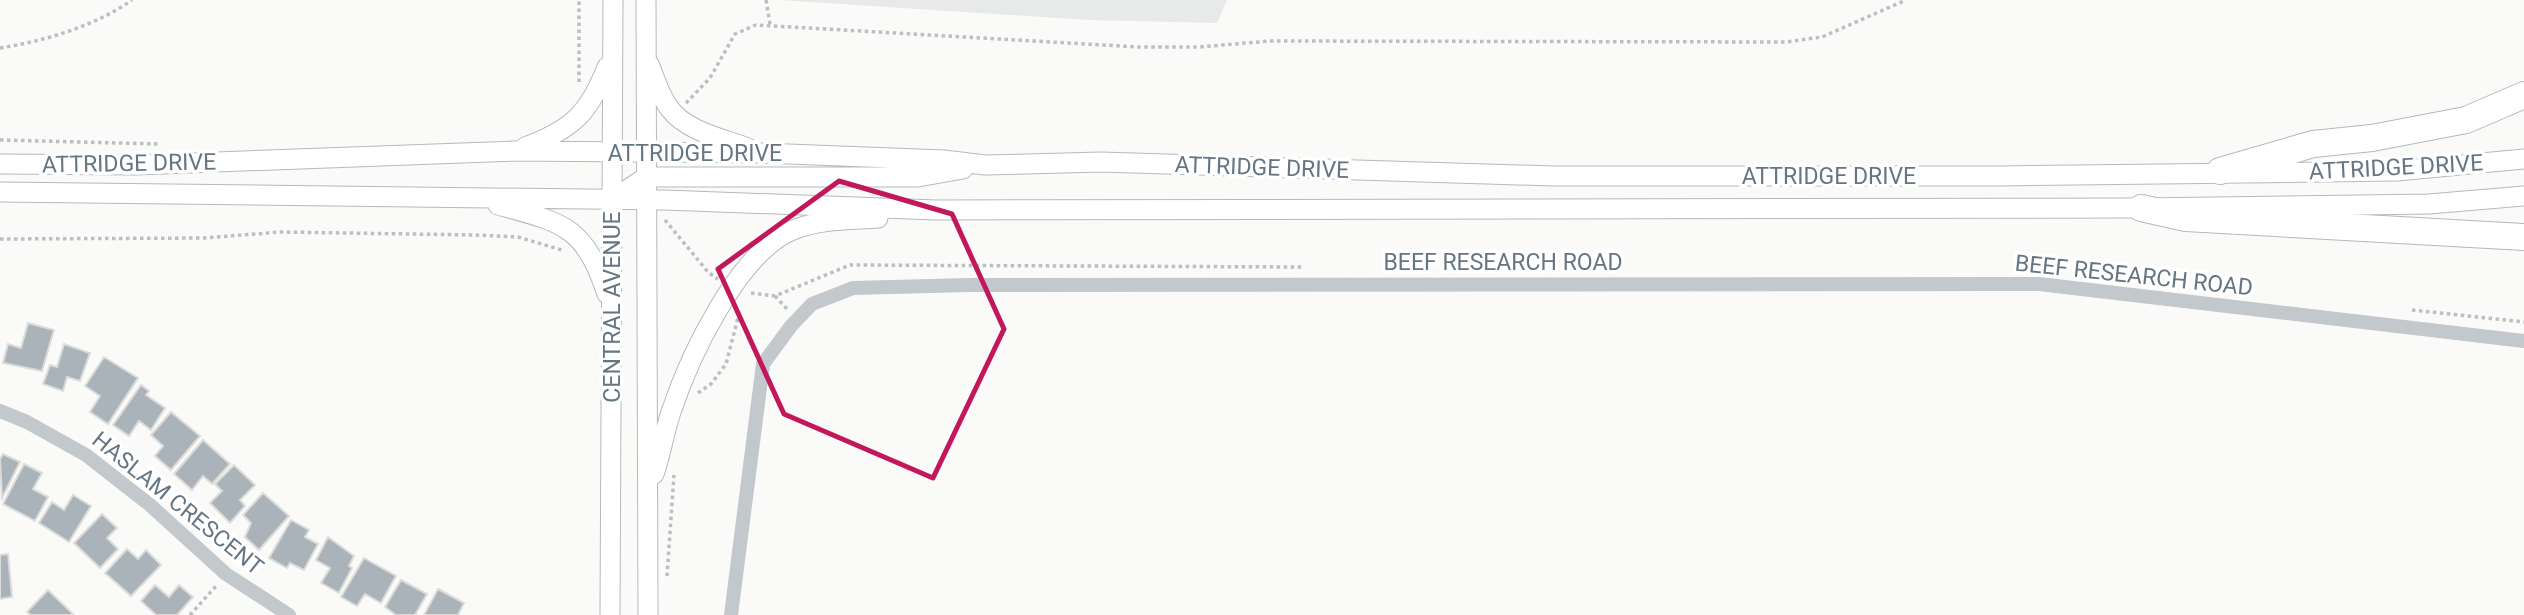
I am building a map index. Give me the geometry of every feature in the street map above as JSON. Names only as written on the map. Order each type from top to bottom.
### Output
[{"type":"highway","points":[[2220,171],[2313,144],[2372,138],[2466,120],[2524,95]]},
{"type":"highway","points":[[2141,208],[2186,218],[2524,237]]},
{"type":"main road","name":"CENTRAL AVENUE","points":[[610,615],[613,0]]},
{"type":"main road","name":"CENTRAL AVENUE","points":[[646,0],[648,615]]},
{"type":"main road","points":[[514,151],[546,139],[579,117],[593,100],[611,56]]},
{"type":"main road","points":[[646,57],[668,107],[674,114],[709,133],[762,153]]},
{"type":"main road","name":"ATTRIDGE DRIVE","points":[[0,164],[136,165],[514,151],[762,153],[944,160],[985,165],[1101,162],[1553,176],[2001,176],[2220,171],[2397,171],[2524,159]]},
{"type":"main road","points":[[612,200],[646,177],[918,177],[985,165]]},
{"type":"main road","name":"ATTRIDGE DRIVE","points":[[0,192],[646,200],[936,210],[2141,208],[2430,204],[2524,196]]},
{"type":"main road","points":[[470,198],[552,220],[568,229],[592,254],[612,308]]},
{"type":"main road","points":[[648,489],[678,393],[732,286],[757,253],[794,229],[826,221],[936,210]]},
{"type":"street","name":"BEEF RESEARCH ROAD","points":[[731,615],[764,364],[791,326],[811,304],[853,288],[969,285],[2039,284],[2524,341]]},
{"type":"street","name":"HASLAM CRESCENT","points":[[0,411],[27,422],[86,455],[150,505],[226,574],[289,615]]},
{"type":"path","points":[[0,48],[44,39],[114,13],[132,0]]},
{"type":"path","points":[[579,0],[579,85]]},
{"type":"path","points":[[766,0],[770,24]]},
{"type":"path","points":[[674,114],[710,78],[735,34],[742,28],[770,24],[1150,47],[1270,41],[1797,42],[1822,37],[1906,0]]},
{"type":"path","points":[[0,140],[170,144]]},
{"type":"path","points":[[0,239],[204,238],[280,232],[475,234],[537,241],[570,254]]},
{"type":"path","points":[[692,400],[711,384],[726,364],[742,300],[747,292],[775,296]]},
{"type":"path","points":[[666,587],[674,471]]},
{"type":"path","points":[[190,615],[217,585]]},
{"type":"highlighted area","points":[[839,181],[952,214],[1004,329],[933,478],[784,414],[718,269]]},
{"type":"shaded area","points":[[779,0],[1227,0],[1217,23],[1089,20]]},
{"type":"building","points":[[28,323],[54,330],[42,371],[3,363],[8,344],[21,348]]},
{"type":"building","points":[[64,344],[90,353],[80,381],[67,377],[63,391],[43,384],[50,365],[57,367]]},
{"type":"building","points":[[104,357],[138,378],[108,424],[90,412],[100,396],[85,386]]},
{"type":"building","points":[[141,385],[149,391],[146,395],[165,408],[151,430],[139,421],[129,436],[113,425]]},
{"type":"building","points":[[171,412],[200,436],[171,470],[155,456],[163,446],[151,435]]},
{"type":"building","points":[[203,440],[230,464],[212,484],[203,476],[192,490],[174,474]]},
{"type":"building","points":[[3,454],[20,462],[2,498],[0,459]]},
{"type":"building","points":[[24,464],[42,473],[33,489],[48,497],[35,521],[3,504]]},
{"type":"building","points":[[234,465],[255,485],[240,500],[245,506],[230,523],[210,503],[222,491],[215,484]]},
{"type":"building","points":[[263,493],[289,516],[259,550],[245,537],[251,523],[243,515]]},
{"type":"building","points":[[73,495],[91,506],[69,542],[39,523],[52,502],[64,510]]},
{"type":"building","points":[[102,514],[117,528],[107,538],[118,549],[100,568],[74,543]]},
{"type":"building","points":[[291,520],[309,530],[305,537],[318,544],[304,570],[290,563],[287,568],[269,558]]},
{"type":"building","points":[[328,537],[354,556],[349,566],[352,568],[339,593],[321,583],[330,568],[316,560]]},
{"type":"building","points":[[127,549],[138,559],[146,550],[161,565],[131,596],[105,573]]},
{"type":"building","points":[[8,554],[12,597],[0,599],[0,555]]},
{"type":"building","points":[[364,558],[396,576],[381,603],[365,594],[357,606],[341,597]]},
{"type":"building","points":[[401,580],[427,594],[415,615],[396,615],[385,607]]},
{"type":"building","points":[[155,585],[169,597],[179,585],[193,597],[177,615],[156,615],[141,601]]},
{"type":"building","points":[[438,589],[464,603],[458,615],[424,615]]},
{"type":"building","points":[[48,590],[74,615],[31,615],[27,612]]}]
